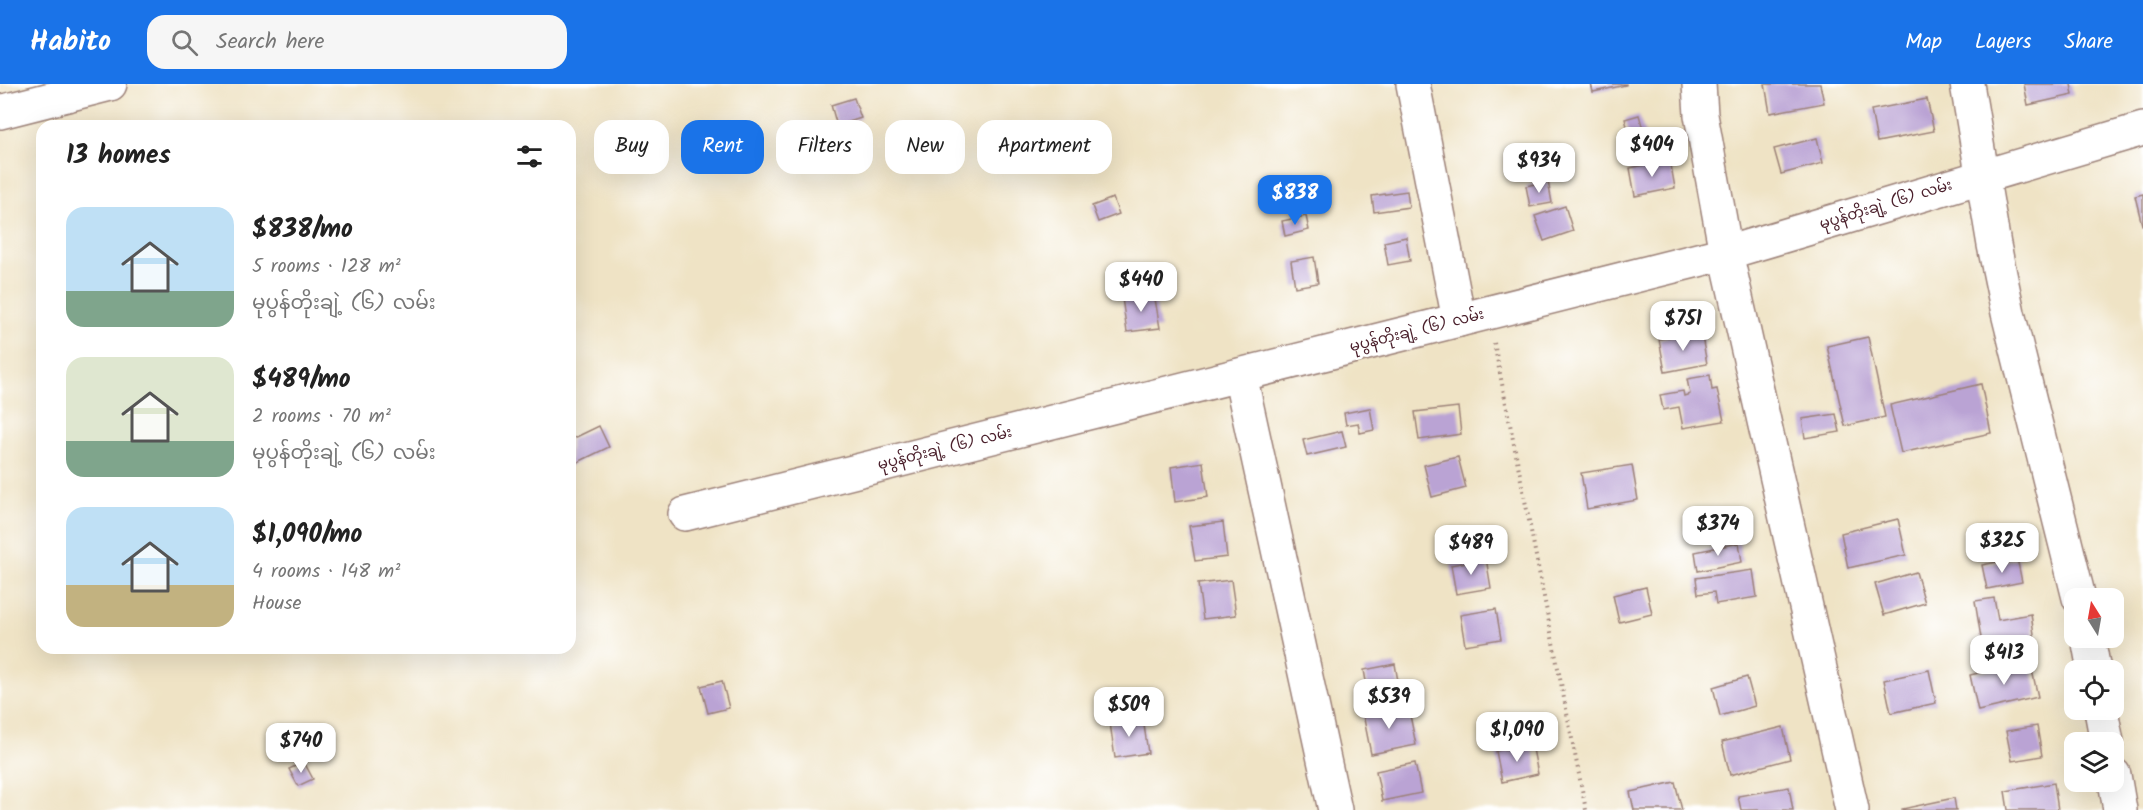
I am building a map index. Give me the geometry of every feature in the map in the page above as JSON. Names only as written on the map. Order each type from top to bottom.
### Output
[{"type":"street","points":[[0,112],[110,84]]},
{"type":"street","points":[[1413,84],[1473,317]]},
{"type":"street","points":[[1699,84],[1701,115],[1726,253],[1852,810]]},
{"type":"street","points":[[1967,84],[2008,313],[2077,588]]},
{"type":"street","name":"မုပွန်တိုးချဲ့ (၆) လမ်း","points":[[686,514],[1726,253],[2143,129]]},
{"type":"street","points":[[1240,375],[1335,810]]},
{"type":"street","points":[[2117,792],[2120,810]]},
{"type":"path","points":[[1473,317],[1504,390],[1586,810]]},
{"type":"building","points":[[1591,84],[1626,84],[1626,85],[1593,92]]},
{"type":"building","points":[[1765,84],[1820,84],[1824,103],[1770,113]]},
{"type":"building","points":[[2024,84],[2071,84],[2073,95],[2028,105]]},
{"type":"building","points":[[854,98],[861,118],[835,120],[831,105]]},
{"type":"building","points":[[1927,99],[1934,131],[1877,142],[1871,110]]},
{"type":"building","points":[[1639,115],[1647,142],[1633,147],[1625,119]]},
{"type":"building","points":[[1817,138],[1823,163],[1781,174],[1774,149]]},
{"type":"building","points":[[1670,160],[1675,188],[1635,196],[1630,168]]},
{"type":"building","points":[[1548,181],[1552,203],[1530,207],[1526,186]]},
{"type":"building","points":[[1407,191],[1409,207],[1374,212],[1372,196]]},
{"type":"building","points":[[2143,194],[2143,225],[2142,225],[2135,196]]},
{"type":"building","points":[[1113,198],[1119,214],[1098,222],[1092,206]]},
{"type":"building","points":[[1565,206],[1573,231],[1544,241],[1535,216]]},
{"type":"building","points":[[1306,216],[1309,230],[1285,236],[1282,221]]},
{"type":"building","points":[[1406,237],[1410,261],[1388,265],[1384,242]]},
{"type":"building","points":[[1314,257],[1318,283],[1295,287],[1291,261]]},
{"type":"building","points":[[1154,293],[1160,328],[1127,332],[1122,298]]},
{"type":"building","points":[[1701,331],[1707,364],[1665,372],[1659,339]]},
{"type":"building","points":[[1868,337],[1885,417],[1845,426],[1827,346]]},
{"type":"building","points":[[1710,375],[1712,390],[1717,389],[1724,421],[1683,428],[1679,407],[1663,410],[1660,395],[1683,391],[1684,396],[1690,394],[1687,379]]},
{"type":"building","points":[[1981,384],[1991,433],[1901,453],[1890,405]]},
{"type":"building","points":[[1458,407],[1461,434],[1419,440],[1415,412]]},
{"type":"building","points":[[1370,408],[1374,430],[1360,433],[1358,423],[1346,425],[1344,413]]},
{"type":"building","points":[[1836,414],[1840,432],[1805,438],[1802,419]]},
{"type":"building","points":[[599,426],[609,447],[576,463],[576,437]]},
{"type":"building","points":[[1342,431],[1346,447],[1307,456],[1303,440]]},
{"type":"building","points":[[1458,457],[1466,488],[1432,497],[1424,465]]},
{"type":"building","points":[[1203,462],[1208,497],[1175,502],[1171,467]]},
{"type":"building","points":[[1632,465],[1638,500],[1587,509],[1581,473]]},
{"type":"building","points":[[1898,519],[1906,555],[1848,568],[1841,533]]},
{"type":"building","points":[[1223,522],[1227,557],[1195,561],[1189,526]]},
{"type":"building","points":[[1739,543],[1742,562],[1698,571],[1695,552]]},
{"type":"building","points":[[1486,558],[1491,588],[1456,594],[1451,565]]},
{"type":"building","points":[[2017,558],[2022,582],[1987,589],[1982,565]]},
{"type":"building","points":[[1753,570],[1757,597],[1716,604],[1714,592],[1698,594],[1696,578]]},
{"type":"building","points":[[1916,572],[1925,603],[1884,615],[1875,584]]},
{"type":"building","points":[[1231,580],[1236,615],[1203,619],[1198,584]]},
{"type":"building","points":[[1646,587],[1652,614],[1619,622],[1613,595]]},
{"type":"building","points":[[1994,598],[1998,620],[2031,614],[2035,641],[1983,650],[1975,601]]},
{"type":"building","points":[[1496,609],[1501,639],[1465,645],[1460,615]]},
{"type":"building","points":[[2030,661],[2038,697],[1978,711],[1970,675]]},
{"type":"building","points":[[1395,664],[1399,687],[1368,693],[1364,670]]},
{"type":"building","points":[[1929,670],[1936,703],[1891,713],[1884,680]]},
{"type":"building","points":[[1747,677],[1755,706],[1720,716],[1713,687]]},
{"type":"building","points":[[722,681],[729,708],[708,713],[701,686]]},
{"type":"building","points":[[1408,705],[1416,745],[1371,754],[1363,714]]},
{"type":"building","points":[[1143,718],[1148,753],[1115,758],[1110,723]]},
{"type":"building","points":[[2037,726],[2042,756],[2012,761],[2006,731]]},
{"type":"building","points":[[1783,727],[1790,759],[1730,775],[1722,742]]},
{"type":"building","points":[[1532,744],[1538,774],[1502,782],[1496,751]]},
{"type":"building","points":[[304,762],[313,779],[298,786],[289,769]]},
{"type":"building","points":[[1415,763],[1421,793],[1382,801],[1376,771]]},
{"type":"building","points":[[1675,782],[1682,810],[1634,810],[1630,792]]},
{"type":"building","points":[[2054,783],[2058,810],[2008,810],[2005,791]]},
{"type":"building","points":[[1789,787],[1793,810],[1741,810],[1738,796]]},
{"type":"building","points":[[1954,798],[1956,810],[1902,810],[1902,809]]}]
